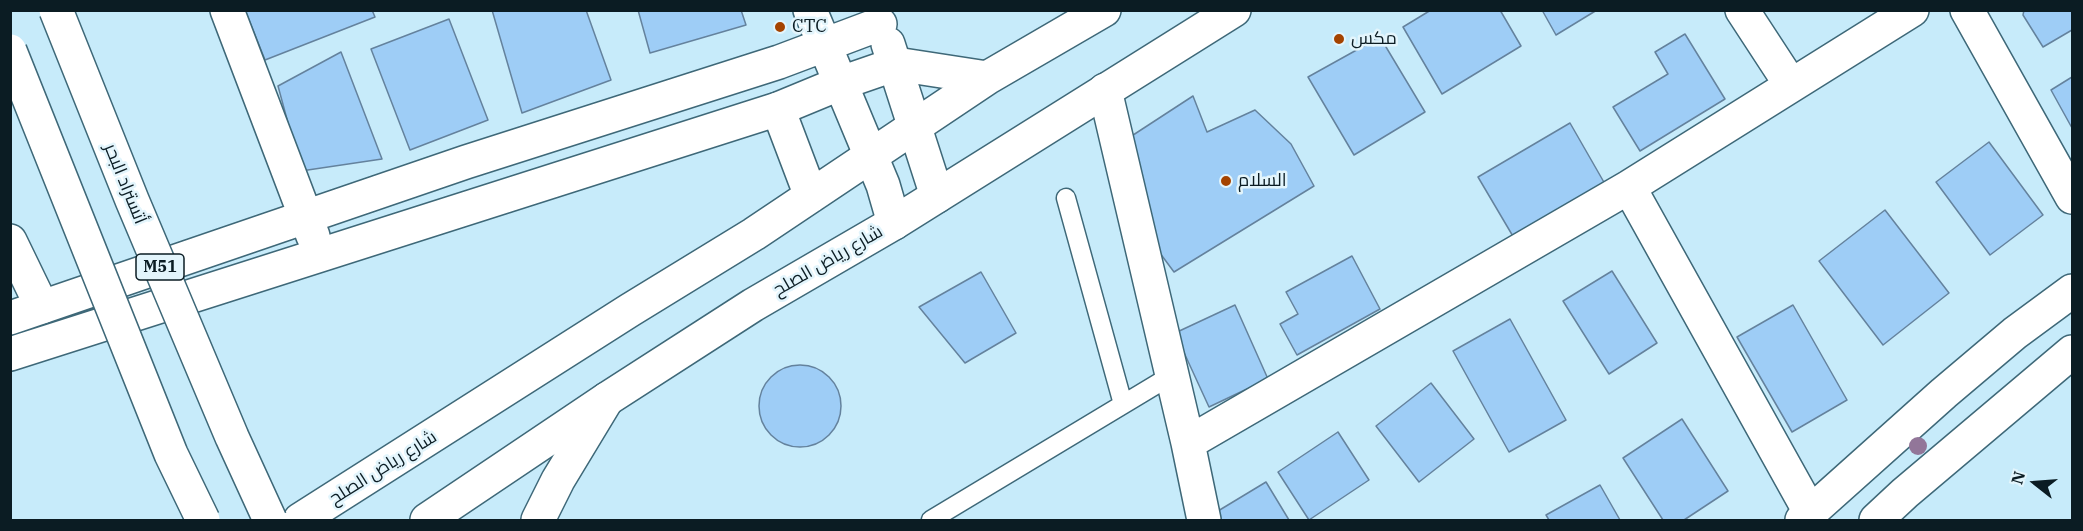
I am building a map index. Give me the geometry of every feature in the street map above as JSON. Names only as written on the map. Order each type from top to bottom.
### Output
[{"type":"main road","name":"أتستراد البحر","points":[[56,10],[141,222],[232,437],[270,520]]},
{"type":"main road","points":[[227,10],[320,254]]},
{"type":"main road","points":[[810,10],[883,185],[894,223]]},
{"type":"main road","name":"شارع رياض الصلح","points":[[300,520],[811,196],[987,78],[1104,10]]},
{"type":"main road","name":"شارع رياض الصلح","points":[[427,520],[753,305],[894,223],[1234,10]]},
{"type":"main road","points":[[1742,10],[1791,85]]},
{"type":"main road","points":[[1188,443],[1629,187],[1912,10]]},
{"type":"main road","points":[[1966,10],[2073,197]]},
{"type":"main road","points":[[10,318],[466,162],[779,62],[824,45],[877,17],[896,64],[937,196]]},
{"type":"main road","points":[[10,51],[171,454],[203,520]]},
{"type":"main road","points":[[10,354],[778,109],[841,83],[896,64],[987,78]]},
{"type":"main road","points":[[1105,90],[1204,520]]},
{"type":"main road","points":[[778,109],[811,196]]},
{"type":"main road","points":[[1629,187],[1806,516],[2015,333],[2073,291]]},
{"type":"main road","points":[[10,241],[42,307]]},
{"type":"main road","points":[[1876,520],[1914,485],[2073,351]]},
{"type":"main road","points":[[538,520],[558,480],[608,399]]},
{"type":"lane","points":[[1066,198],[1123,404]]},
{"type":"lane","points":[[931,520],[1172,375]]},
{"type":"building","points":[[245,10],[372,10],[375,17],[265,60]]},
{"type":"building","points":[[492,10],[586,10],[611,80],[522,113]]},
{"type":"building","points":[[638,10],[741,10],[746,25],[650,53]]},
{"type":"building","points":[[1431,10],[1500,10],[1521,46],[1442,94],[1403,27]]},
{"type":"building","points":[[1542,10],[1597,10],[1556,35]]},
{"type":"building","points":[[2024,10],[2072,10],[2072,30],[2043,47],[2023,15]]},
{"type":"building","points":[[449,19],[488,120],[410,150],[371,49]]},
{"type":"building","points":[[1685,34],[1725,99],[1640,151],[1613,107],[1668,74],[1655,52]]},
{"type":"building","points":[[1380,37],[1425,112],[1354,155],[1308,77]]},
{"type":"building","points":[[341,52],[382,159],[301,171],[278,86]]},
{"type":"building","points":[[2072,77],[2072,128],[2051,90]]},
{"type":"building","name":"السلام","points":[[1193,96],[1207,132],[1255,110],[1291,144],[1314,186],[1174,272],[1148,237],[1127,139]]},
{"type":"building","points":[[1570,123],[1605,184],[1514,238],[1478,177]]},
{"type":"building","points":[[1989,142],[2043,215],[1990,255],[1936,182]]},
{"type":"building","points":[[1885,210],[1949,293],[1883,345],[1819,261]]},
{"type":"building","points":[[1352,256],[1380,309],[1297,355],[1280,324],[1298,314],[1286,292]]},
{"type":"building","points":[[1612,271],[1657,343],[1609,374],[1563,301]]},
{"type":"building","points":[[981,272],[1016,333],[965,363],[919,307]]},
{"type":"building","points":[[1235,305],[1268,379],[1209,407],[1175,333]]},
{"type":"building","points":[[1793,305],[1847,400],[1792,432],[1737,337]]},
{"type":"building","points":[[1510,319],[1566,420],[1509,452],[1453,351]]},
{"type":"building","points":[[800,365],[816,368],[829,377],[838,390],[841,406],[838,422],[829,435],[816,444],[800,447],[784,444],[771,435],[762,422],[759,406],[762,390],[771,377],[784,368]]},
{"type":"building","points":[[1431,383],[1474,439],[1419,482],[1376,426]]},
{"type":"building","points":[[1682,419],[1728,491],[1684,520],[1663,520],[1623,458]]},
{"type":"building","points":[[1338,432],[1369,480],[1309,520],[1278,472]]},
{"type":"building","points":[[1266,482],[1289,520],[1217,520],[1213,514]]},
{"type":"building","points":[[1600,485],[1620,520],[1549,520],[1546,515]]},
{"type":"place","name":"CTC","points":[[780,27]]},
{"type":"place","name":"مكس","points":[[1339,39]]},
{"type":"place","name":"السلام","points":[[1226,181]]}]
